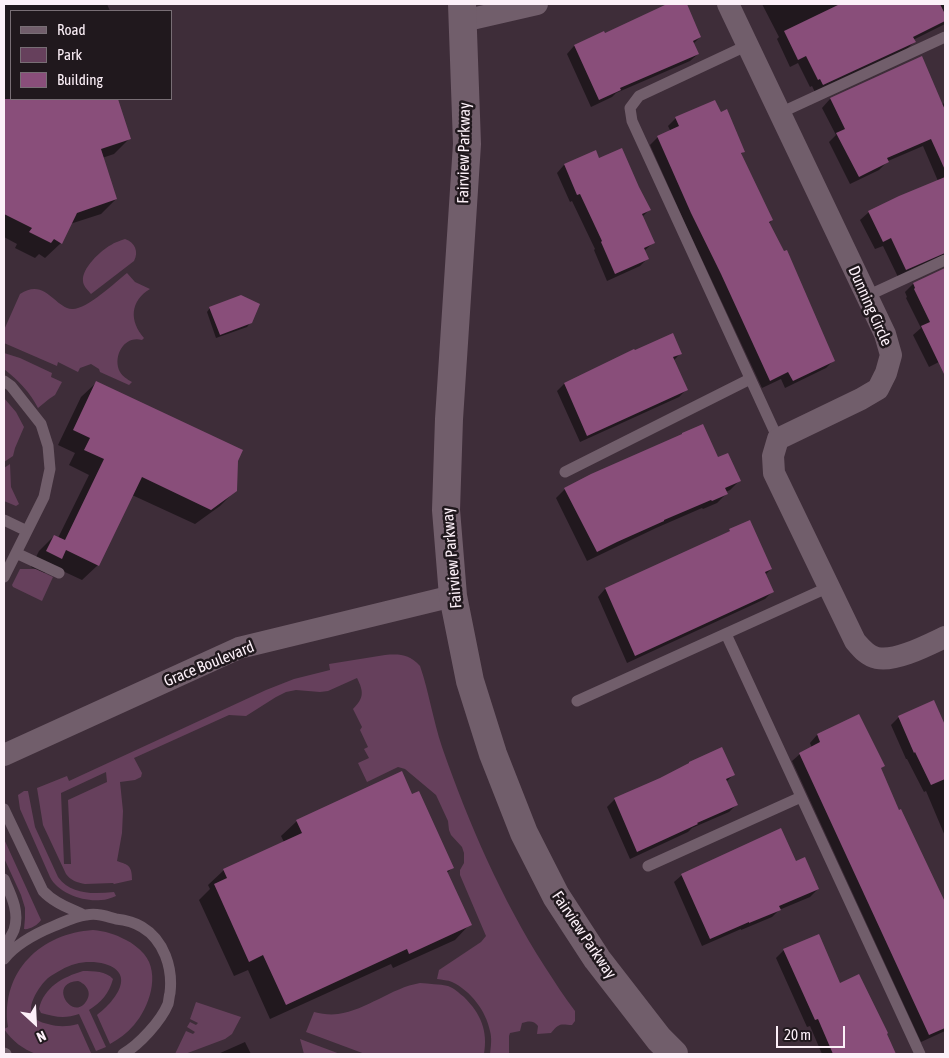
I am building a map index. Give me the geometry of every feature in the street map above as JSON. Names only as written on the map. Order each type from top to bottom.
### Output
[{"type":"main road","name":"Fairview Parkway","points":[[462,13],[467,144],[449,419],[446,510],[453,596],[470,681],[493,754],[524,833],[556,896],[597,958],[659,1039],[674,1054]]},
{"type":"street","points":[[462,13],[537,4]]},
{"type":"street","name":"Dunning Circle","points":[[728,4],[885,334],[891,355],[886,373],[878,389],[778,440]]},
{"type":"street","points":[[778,440],[772,456],[774,473],[855,641],[866,653],[877,658],[896,657],[945,637]]},
{"type":"street","name":"Grace Boulevard","points":[[4,754],[239,648],[453,596]]},
{"type":"lane","points":[[780,113],[945,36]]},
{"type":"lane","points":[[748,45],[639,96],[630,108],[632,121],[778,440]]},
{"type":"lane","points":[[867,296],[945,260]]},
{"type":"lane","points":[[565,472],[750,380]]},
{"type":"lane","points":[[4,381],[11,386],[41,424],[48,446],[50,469],[44,497],[4,577]]},
{"type":"lane","points":[[4,520],[28,531]]},
{"type":"lane","points":[[16,553],[59,573]]},
{"type":"lane","points":[[577,701],[829,587]]},
{"type":"lane","points":[[726,634],[920,1054]]},
{"type":"lane","points":[[648,866],[801,797]]},
{"type":"lane","points":[[4,809],[43,891],[57,902],[84,915]]},
{"type":"lane","points":[[4,879],[16,910],[16,919],[4,958]]},
{"type":"lane","points":[[4,958],[31,937],[84,915],[100,915],[125,920],[141,926],[155,938],[164,950],[171,982],[168,1003],[158,1022],[140,1041],[123,1054]]},
{"type":"green space","points":[[125,239],[134,245],[136,254],[134,261],[91,294],[83,281],[83,276],[88,266],[107,247]]},
{"type":"green space","points":[[127,273],[135,282],[150,289],[139,299],[135,305],[134,312],[136,325],[144,338],[125,344],[119,354],[118,366],[122,375],[132,382],[129,385],[100,372],[99,369],[91,364],[80,368],[78,372],[58,362],[57,366],[4,343],[4,330],[20,294],[36,289],[43,291],[66,307],[78,308],[101,295]]},
{"type":"green space","points":[[4,353],[20,358],[52,373],[51,377],[62,382],[55,395],[38,408],[23,387],[4,369]]},
{"type":"green space","points":[[4,398],[16,412],[24,427],[13,456],[4,462]]},
{"type":"green space","points":[[10,464],[11,487],[19,504],[16,506],[4,501],[4,468]]},
{"type":"green space","points":[[20,569],[36,569],[53,577],[42,601],[13,587],[12,585]]},
{"type":"green space","points":[[395,655],[408,657],[420,666],[442,747],[463,804],[487,860],[514,914],[545,967],[575,1011],[575,1021],[572,1025],[560,1025],[551,1033],[537,1034],[538,1026],[535,1023],[529,1021],[522,1023],[520,1031],[510,1033],[509,1054],[490,1054],[490,1031],[485,1016],[477,1002],[459,986],[450,981],[437,979],[439,970],[481,942],[486,936],[460,875],[460,870],[464,863],[464,853],[462,847],[451,835],[448,821],[436,795],[405,769],[398,767],[367,782],[358,763],[369,758],[364,749],[368,747],[360,730],[362,727],[353,709],[362,695],[357,678],[328,691],[296,690],[286,692],[246,716],[229,715],[134,758],[142,773],[141,777],[135,780],[120,782],[123,811],[122,833],[117,861],[129,867],[132,880],[114,884],[85,884],[74,881],[66,874],[43,825],[37,788],[67,776],[69,781],[266,690],[294,679],[330,670],[329,664]],"holes":[[[106,772],[107,782],[68,800],[71,864],[64,864],[61,793]]]},
{"type":"green space","points":[[28,791],[35,827],[58,877],[63,883],[83,892],[114,892],[116,896],[103,900],[79,898],[65,892],[54,883],[20,809],[18,795]]},
{"type":"green space","points":[[4,839],[41,920],[28,929],[24,929],[25,908],[21,895],[4,858]]},
{"type":"green space","points":[[93,930],[110,933],[122,938],[144,954],[152,971],[152,981],[151,991],[144,1010],[123,1036],[110,1044],[97,1015],[110,1003],[119,989],[120,974],[105,964],[94,962],[83,962],[66,967],[44,982],[37,992],[31,1011],[37,1020],[44,1023],[55,1026],[78,1024],[91,1053],[36,1054],[27,1050],[14,1041],[4,1029],[8,1027],[7,1007],[11,989],[18,972],[28,959],[42,947],[74,933]]},
{"type":"green space","points":[[83,971],[100,972],[107,974],[113,979],[104,997],[89,1010],[106,1047],[96,1051],[79,1014],[69,1017],[55,1016],[41,1013],[39,1009],[45,995],[55,984]],"holes":[[[81,982],[86,986],[89,994],[82,1006],[76,1007],[70,1005],[66,1000],[63,994],[64,988],[69,983]]]},
{"type":"green space","points":[[420,983],[448,986],[470,1003],[479,1016],[484,1030],[484,1054],[365,1054],[306,1032],[314,1012],[338,1014],[349,1012],[399,989]]},
{"type":"green space","points":[[196,1002],[241,1017],[232,1034],[225,1039],[185,1054],[175,1054],[186,1031],[193,1034],[195,1032],[187,1027],[190,1022],[196,1025],[198,1023],[190,1019]]},
{"type":"green space","points":[[300,1039],[340,1054],[304,1054]]},
{"type":"building","points":[[667,4],[687,4],[701,37],[693,41],[699,54],[620,88],[621,90],[599,100],[574,45],[604,31],[605,33]]},
{"type":"building","points":[[840,4],[940,4],[945,14],[945,21],[913,37],[916,42],[823,85],[820,79],[818,80],[806,56],[798,60],[784,31]]},
{"type":"building","points":[[922,56],[945,110],[945,170],[931,139],[887,158],[889,162],[859,177],[836,133],[845,129],[830,98]]},
{"type":"building","points":[[4,99],[118,100],[131,139],[101,149],[117,199],[77,213],[62,244],[54,239],[51,243],[29,232],[32,228],[4,214]]},
{"type":"building","points":[[715,100],[721,112],[727,109],[745,152],[741,153],[773,220],[769,222],[784,251],[787,250],[835,361],[793,381],[788,372],[770,381],[657,136],[679,126],[675,117]]},
{"type":"building","points":[[622,148],[651,210],[642,214],[655,243],[644,248],[649,259],[615,274],[602,241],[580,194],[577,195],[564,164],[596,150],[599,158]]},
{"type":"building","points":[[945,177],[945,253],[906,270],[891,238],[883,242],[868,211]]},
{"type":"building","points":[[945,268],[945,376],[921,326],[930,322],[913,283]]},
{"type":"building","points":[[241,295],[260,304],[252,323],[220,335],[209,307]]},
{"type":"building","points":[[673,333],[682,354],[673,357],[688,390],[587,436],[564,383],[634,349]]},
{"type":"building","points":[[96,381],[243,450],[238,461],[237,491],[211,510],[142,477],[99,566],[66,550],[62,559],[46,551],[54,535],[65,540],[104,459],[84,450],[90,438],[73,430]]},
{"type":"building","points":[[703,424],[718,457],[728,453],[741,481],[725,488],[728,494],[664,520],[597,552],[564,488]]},
{"type":"building","points":[[750,520],[772,569],[765,572],[774,592],[635,656],[605,588]]},
{"type":"building","points":[[934,700],[945,725],[945,779],[931,785],[914,753],[898,716]]},
{"type":"building","points":[[859,714],[885,766],[881,768],[899,810],[901,809],[945,902],[945,1028],[929,1035],[799,753],[820,742],[817,734]]},
{"type":"building","points":[[722,747],[735,775],[726,779],[738,805],[637,852],[614,798],[660,778]]},
{"type":"building","points":[[402,771],[412,794],[419,791],[454,868],[447,871],[472,925],[409,954],[407,949],[286,1005],[263,955],[249,962],[214,884],[227,878],[223,869],[302,833],[296,820]]},
{"type":"building","points":[[781,828],[796,861],[805,857],[819,889],[779,906],[781,910],[710,939],[681,874]]},
{"type":"building","points":[[819,934],[840,983],[859,974],[888,1033],[896,1054],[833,1054],[818,1019],[815,1020],[783,949]]}]
